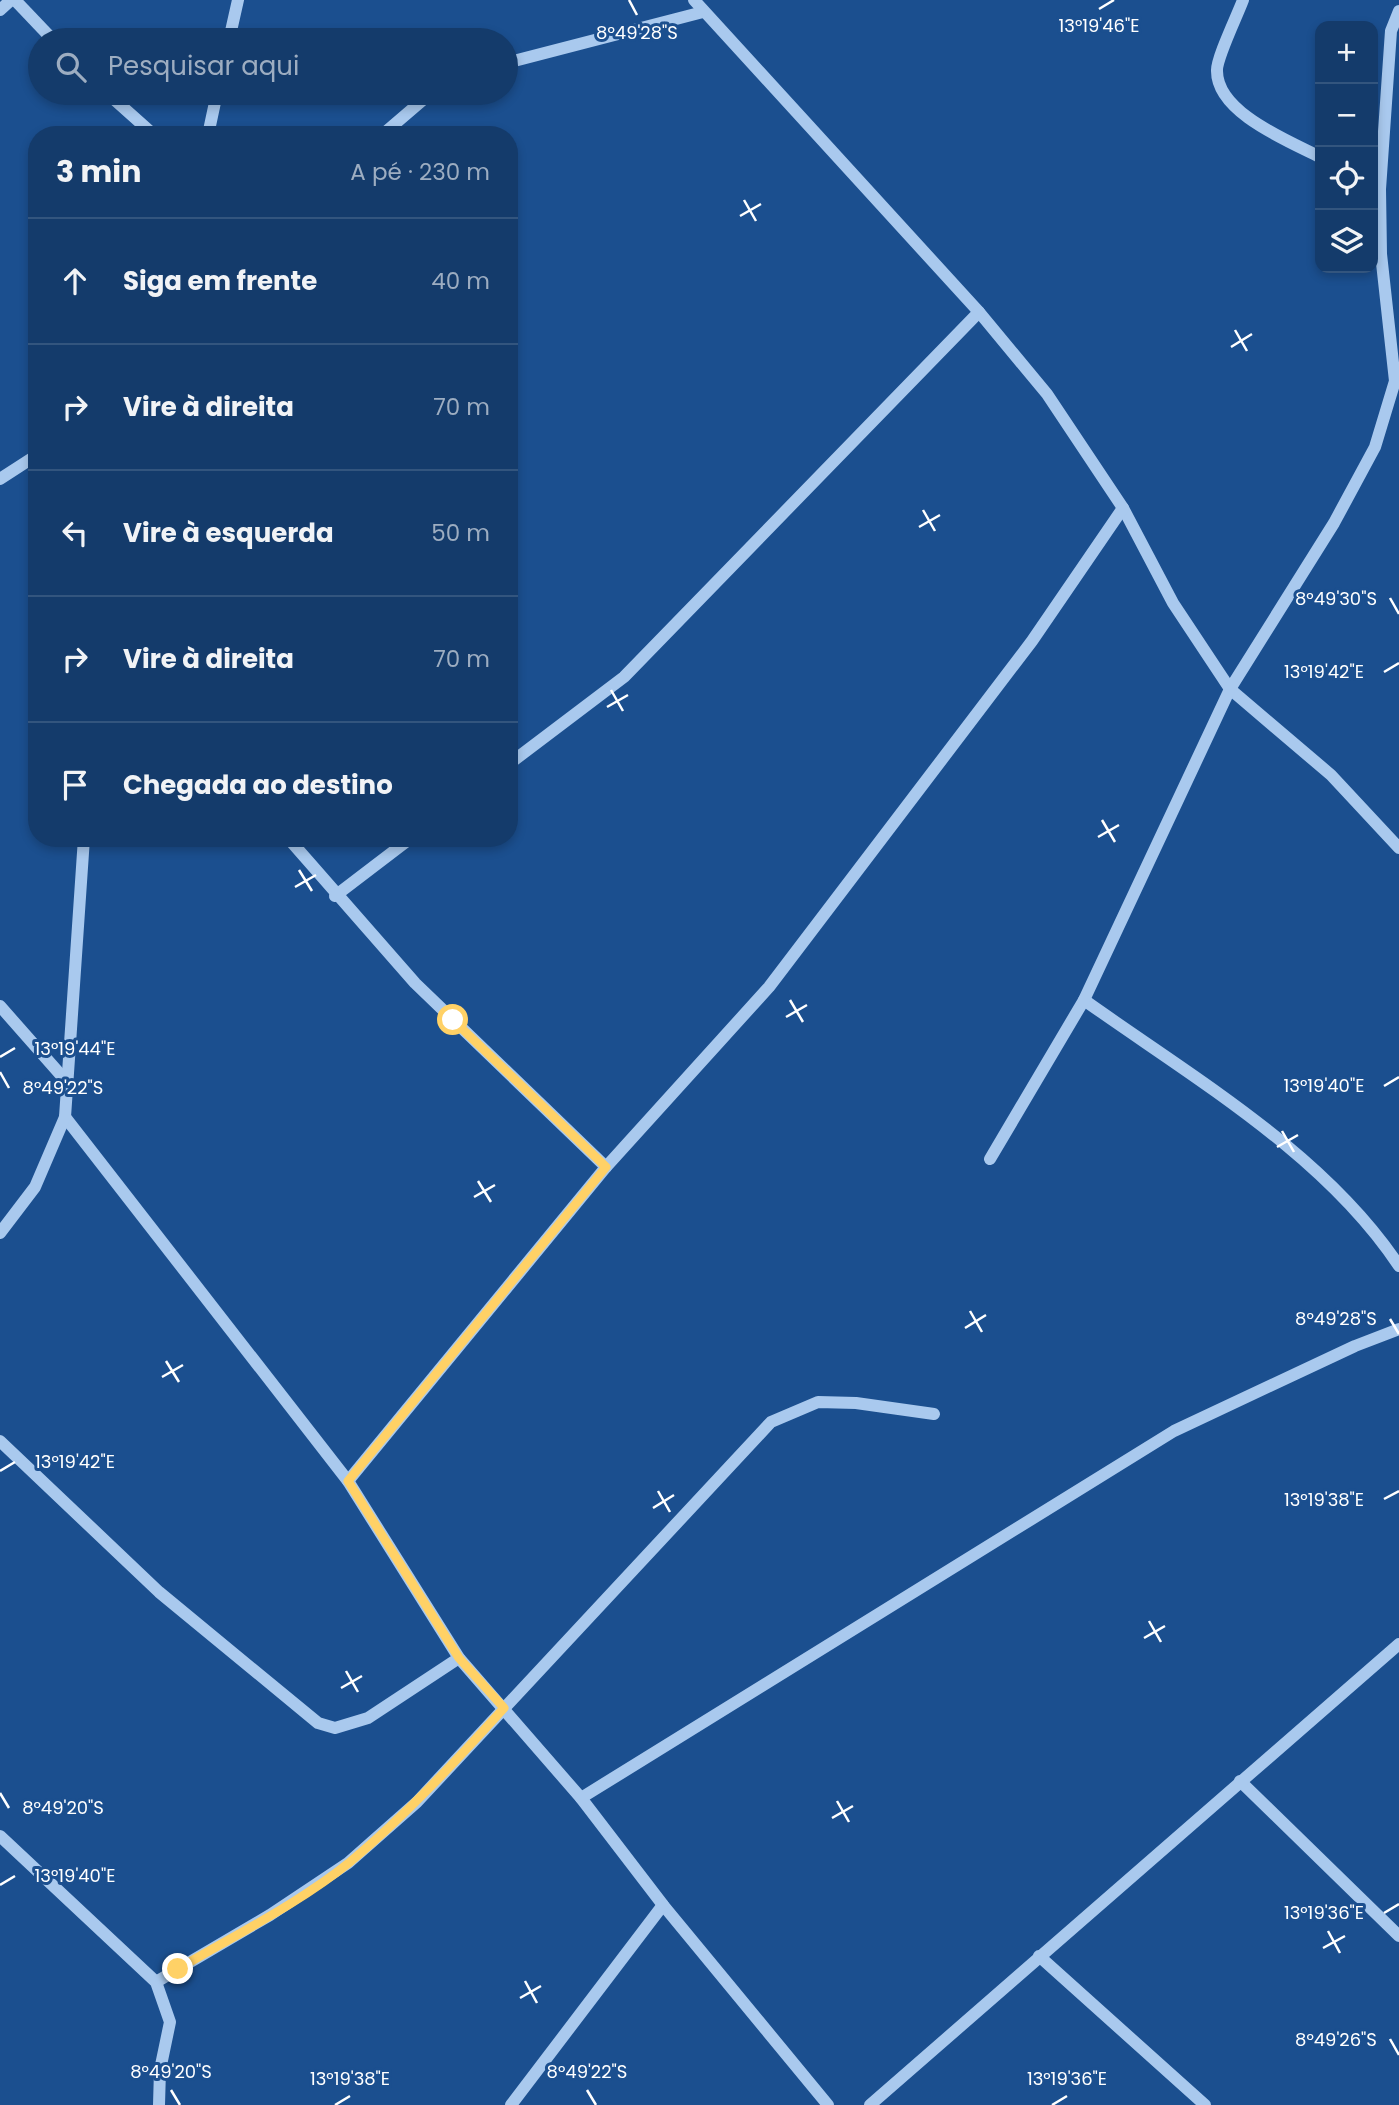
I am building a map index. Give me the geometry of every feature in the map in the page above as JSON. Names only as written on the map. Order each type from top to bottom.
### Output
[{"type":"street","points":[[0,10],[13,0],[41,28]]},
{"type":"street","points":[[232,28],[238,0]]},
{"type":"street","points":[[694,0],[979,312],[1047,394],[1123,508],[1173,603],[1230,689],[1331,775],[1399,848]]},
{"type":"street","points":[[1243,0],[1216,70],[1225,97],[1256,124],[1315,154]]},
{"type":"street","points":[[1378,176],[1391,31],[1399,11]]},
{"type":"street","points":[[518,60],[704,12]]},
{"type":"street","points":[[120,105],[144,126]]},
{"type":"street","points":[[210,126],[215,105]]},
{"type":"street","points":[[392,126],[417,105]]},
{"type":"street","points":[[990,1160],[1084,1000],[1230,689],[1334,523],[1379,434],[1395,381],[1378,204]]},
{"type":"street","points":[[518,757],[624,677],[979,312]]},
{"type":"street","points":[[0,479],[28,460]]},
{"type":"street","points":[[348,1481],[606,1167],[769,987],[1032,641],[1123,508]]},
{"type":"street","points":[[0,1233],[35,1187],[65,1117],[83,847]]},
{"type":"street","points":[[295,847],[415,984],[606,1167]]},
{"type":"street","points":[[335,895],[399,847]]},
{"type":"street","points":[[1084,1000],[1271,1133],[1351,1204],[1380,1237],[1399,1266]]},
{"type":"street","points":[[0,1006],[67,1082]]},
{"type":"street","points":[[65,1117],[348,1481],[459,1658],[581,1798],[663,1905],[828,2105]]},
{"type":"street","points":[[581,1798],[1174,1431],[1355,1346],[1399,1329]]},
{"type":"street","points":[[156,1982],[270,1915],[348,1863],[417,1802],[771,1423],[818,1402],[856,1403],[934,1414]]},
{"type":"street","points":[[0,1441],[159,1592],[318,1723],[335,1728],[368,1718],[459,1658]]},
{"type":"street","points":[[870,2105],[1399,1644]]},
{"type":"street","points":[[1240,1781],[1399,1936]]},
{"type":"street","points":[[0,1836],[91,1918],[156,1982],[170,2022],[160,2070],[159,2105]]},
{"type":"street","points":[[511,2105],[663,1905]]},
{"type":"street","points":[[1039,1956],[1205,2105]]},
{"type":"route","points":[[178,1969],[270,1915],[348,1863],[417,1802],[504,1708],[459,1658],[348,1481],[606,1167],[453,1020]]}]
